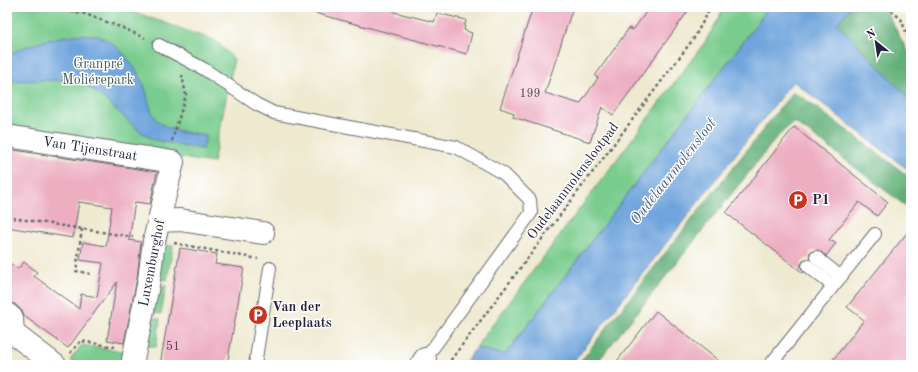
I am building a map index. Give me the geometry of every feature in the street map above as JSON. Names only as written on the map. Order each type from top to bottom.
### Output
[{"type":"street","name":"Van Tijenstraat","points":[[7,136],[172,152]]},
{"type":"street","name":"Luxemburghof","points":[[132,365],[149,280],[154,241],[154,221],[172,152]]},
{"type":"street","points":[[154,221],[180,220],[262,233]]},
{"type":"street","points":[[7,314],[12,318],[13,333],[55,365]]},
{"type":"lane","points":[[159,45],[204,69],[256,104],[274,113],[456,147],[504,174],[530,200],[531,213],[423,362]]},
{"type":"lane","points":[[770,365],[875,234]]},
{"type":"lane","points":[[812,261],[837,281]]},
{"type":"lane","points":[[255,365],[270,268]]},
{"type":"path","points":[[41,7],[85,14],[122,28],[159,45]]},
{"type":"path","name":"Oudelaanmolenslootpad","points":[[447,365],[694,38],[710,7]]},
{"type":"path","points":[[887,7],[901,19],[911,45]]},
{"type":"path","points":[[172,152],[186,95],[182,75]]},
{"type":"path","points":[[82,229],[76,271],[92,274]]},
{"type":"green space","name":"Granpré Moliérepark","points":[[7,7],[120,7],[216,41],[234,59],[213,163],[7,129]],"holes":[[[169,128],[206,135],[168,142],[165,141]]]},
{"type":"green space","points":[[723,7],[767,7],[764,14],[743,42],[505,355],[476,348],[705,42],[719,18]]},
{"type":"green space","points":[[851,7],[881,7],[886,11],[911,58],[911,100],[837,24]]},
{"type":"green space","points":[[792,93],[802,97],[911,178],[911,210],[794,122],[778,136],[595,365],[578,365],[610,323]]},
{"type":"green space","points":[[160,244],[173,246],[167,280],[154,278]]},
{"type":"green space","points":[[153,284],[166,286],[161,314],[149,312]]},
{"type":"green space","points":[[148,317],[160,319],[156,347],[143,345]]},
{"type":"green space","points":[[82,345],[125,352],[123,365],[77,365],[70,360]]},
{"type":"water","name":"Oudelaanmolensloot","points":[[767,7],[851,7],[837,24],[911,100],[911,172],[793,81],[571,365],[463,365],[476,348],[505,355],[743,42],[764,14]]},
{"type":"water","points":[[73,35],[94,35],[102,37],[117,47],[135,68],[145,88],[155,118],[164,126],[176,131],[206,135],[203,149],[152,139],[137,129],[105,99],[75,80],[7,81],[7,55],[39,42]]},
{"type":"building","points":[[312,7],[396,7],[394,12],[434,22],[437,13],[466,20],[464,30],[472,33],[467,54],[311,12]]},
{"type":"building","points":[[533,7],[573,7],[545,93],[580,104],[598,78],[595,76],[629,28],[633,30],[650,7],[691,7],[613,115],[602,107],[590,142],[513,117],[514,113],[500,108]]},
{"type":"building","name":"P1","points":[[794,127],[888,202],[877,216],[859,202],[829,240],[836,243],[826,256],[818,250],[810,252],[809,259],[805,259],[801,264],[803,273],[726,213]]},
{"type":"building","points":[[7,149],[157,172],[150,204],[135,202],[129,240],[141,242],[137,278],[124,343],[107,340],[117,282],[68,348],[24,316],[23,312],[15,304],[7,302],[7,261],[18,269],[24,262],[37,272],[34,276],[79,309],[81,294],[97,297],[103,263],[80,260],[83,242],[106,246],[112,207],[79,202],[73,238],[7,227]]},
{"type":"building","points":[[911,228],[911,365],[829,365],[864,320],[847,307]]},
{"type":"building","points":[[180,248],[217,254],[215,264],[244,268],[227,365],[160,365]]},
{"type":"building","points":[[656,311],[724,365],[614,365]]},
{"type":"place","name":"P1","points":[[798,200]]},
{"type":"place","name":"Van der Leeplaats","points":[[258,315]]}]
